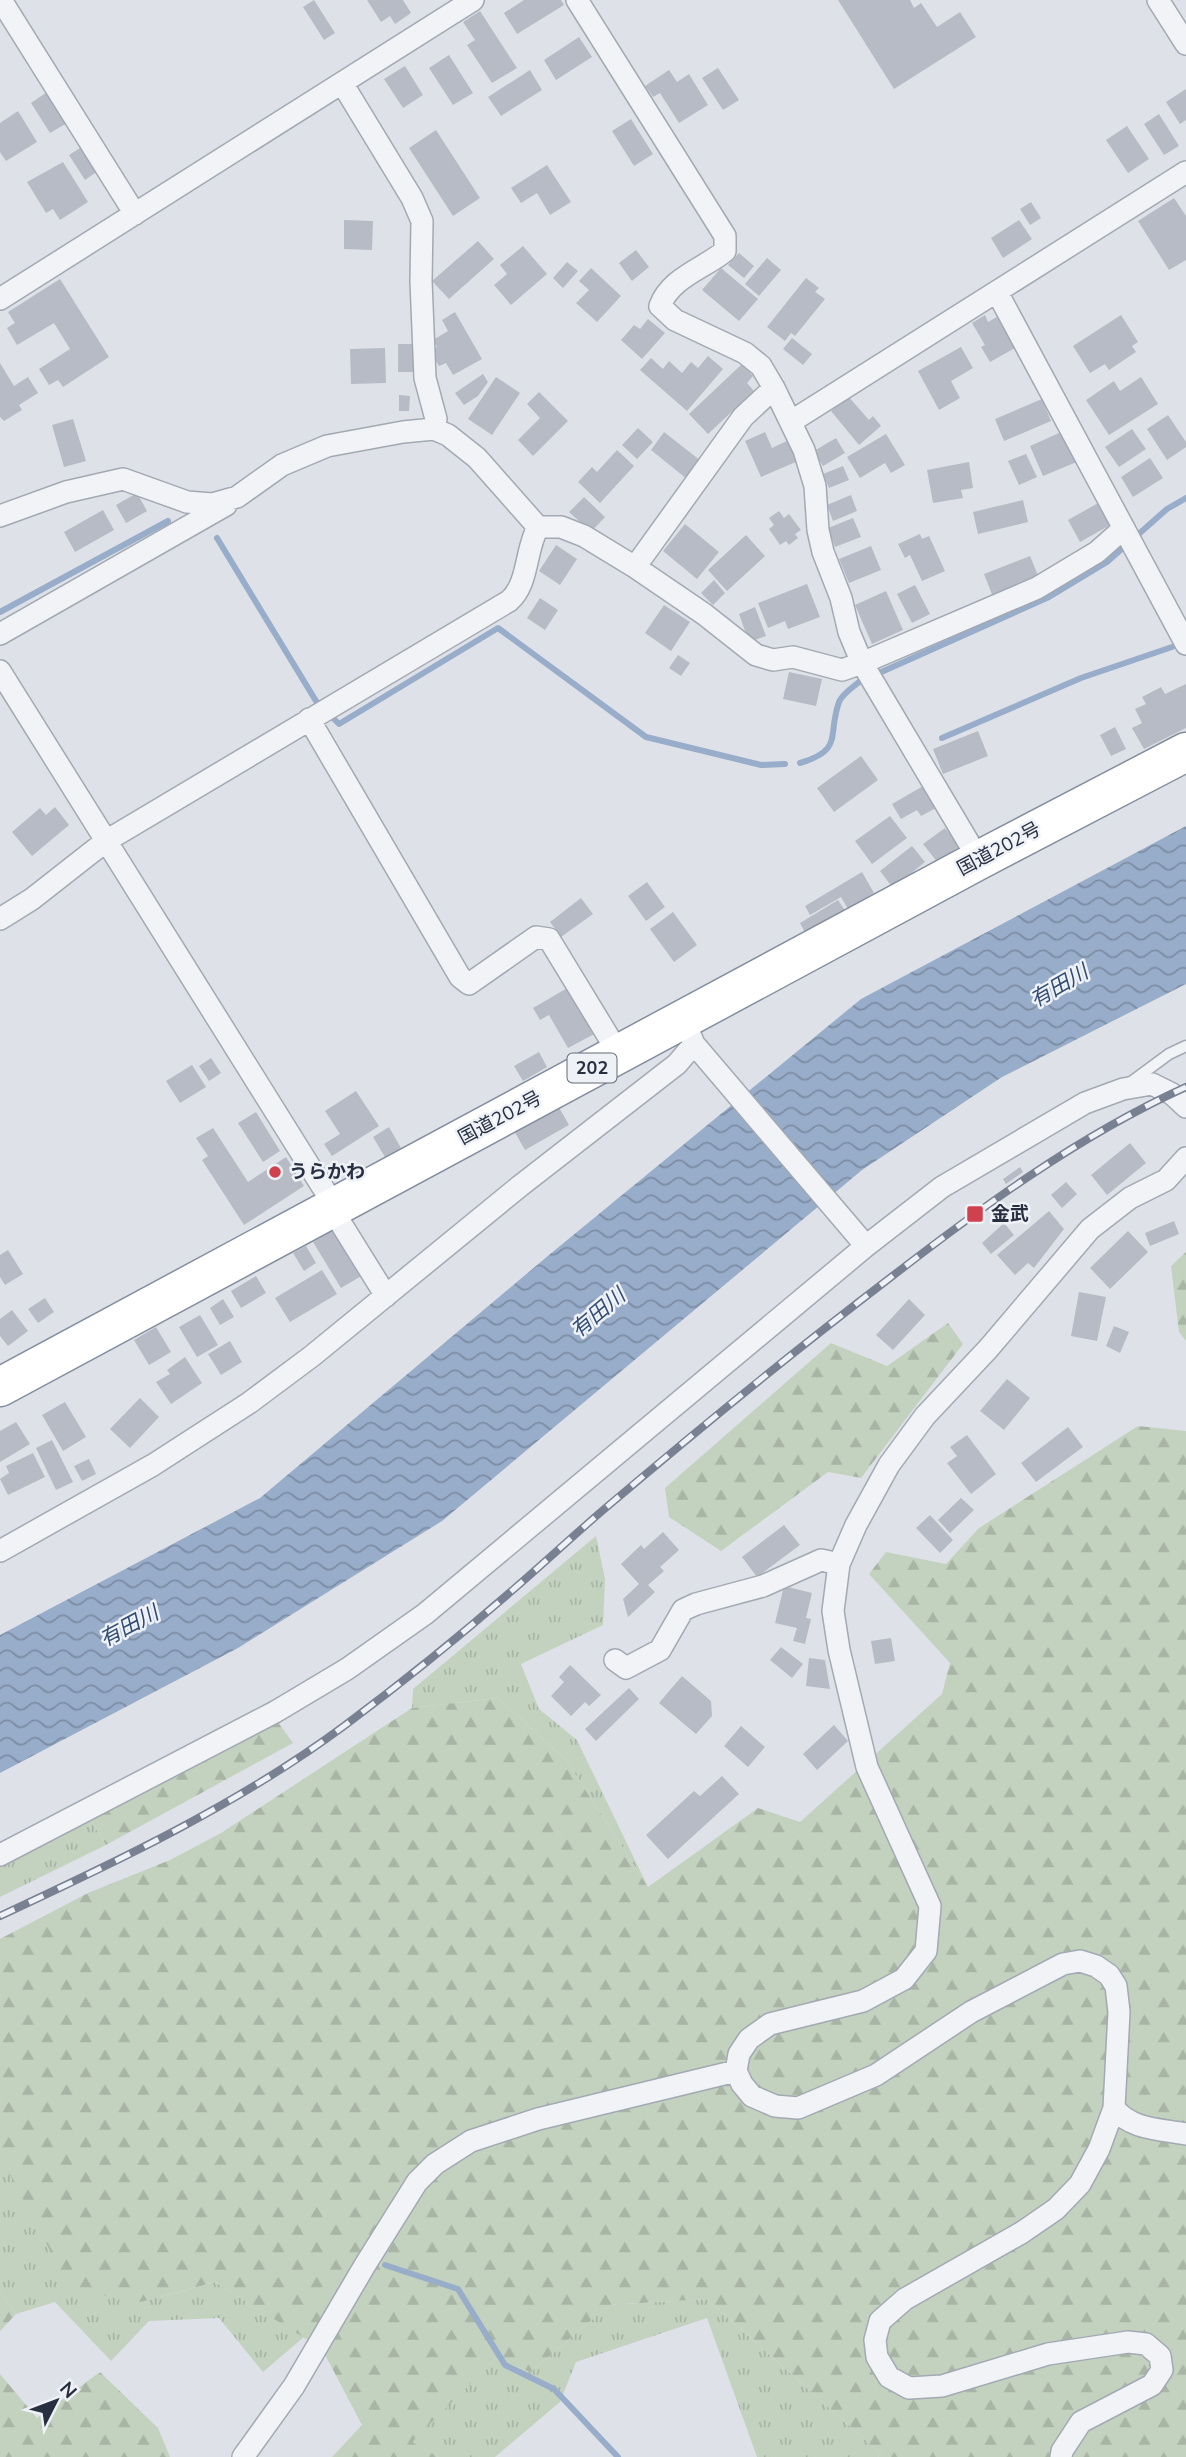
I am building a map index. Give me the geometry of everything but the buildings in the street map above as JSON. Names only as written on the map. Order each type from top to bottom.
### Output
[{"type":"highway","name":"国道202号","points":[[0,1387],[619,1054],[689,1031],[979,860],[1186,752]]},
{"type":"street","points":[[1,0],[135,214]]},
{"type":"street","points":[[0,299],[473,0]]},
{"type":"street","points":[[577,0],[725,236],[725,251],[671,286],[660,306],[675,320],[745,353],[761,366],[774,388],[804,450],[815,486],[822,552],[841,598],[849,632],[868,672],[979,860]]},
{"type":"street","points":[[1158,0],[1186,44]]},
{"type":"street","points":[[342,83],[412,198],[422,221],[421,281],[425,378],[436,419],[435,429]]},
{"type":"street","points":[[792,421],[1186,172]]},
{"type":"street","points":[[997,292],[1186,643]]},
{"type":"street","points":[[635,567],[743,417],[774,388]]},
{"type":"street","points":[[0,634],[237,497],[282,465],[327,446],[403,432],[435,429],[448,435],[477,458],[538,527],[561,527],[584,536],[704,614],[757,655],[772,660],[793,657],[842,670],[868,672],[1037,588],[1097,552],[1124,528]]},
{"type":"street","points":[[0,516],[66,492],[123,479],[187,502],[212,504],[237,497]]},
{"type":"street","points":[[0,919],[32,899],[106,841],[509,601],[518,593],[532,537],[538,527]]},
{"type":"street","points":[[0,671],[335,1207],[340,1222],[386,1296]]},
{"type":"street","points":[[320,713],[460,977],[469,984],[536,937],[549,939],[619,1054]]},
{"type":"street","points":[[689,1031],[718,1070],[866,1246]]},
{"type":"street","points":[[0,1551],[153,1465],[249,1403],[312,1356],[572,1144],[677,1064],[689,1031]]},
{"type":"street","points":[[0,1855],[275,1712],[346,1669],[425,1614],[866,1246],[942,1187],[1085,1103],[1123,1089],[1152,1084],[1172,1094],[1186,1107]]},
{"type":"street","points":[[1061,2457],[1062,2451],[1081,2422],[1152,2385],[1162,2370],[1160,2356],[1146,2344],[1128,2342],[1048,2354],[942,2386],[909,2388],[889,2376],[877,2357],[875,2340],[880,2321],[905,2299],[1021,2233],[1056,2209],[1080,2184],[1099,2149],[1114,2108],[1119,2012],[1116,1986],[1109,1975],[1096,1966],[1080,1961],[1063,1964],[971,2012],[876,2075],[798,2108],[775,2106],[752,2096],[736,2071],[738,2054],[749,2039],[770,2024],[863,2001],[904,1979],[926,1951],[930,1906],[867,1767],[839,1650],[833,1611],[839,1564],[889,1465],[925,1416],[988,1349],[1090,1229],[1130,1198],[1166,1180],[1186,1158]]},
{"type":"street","points":[[615,1660],[626,1668],[660,1650],[683,1610],[696,1604],[763,1587],[821,1560],[839,1564]]},
{"type":"street","points":[[243,2457],[294,2386],[365,2264],[417,2182],[435,2164],[471,2141],[538,2119],[736,2071]]},
{"type":"street","points":[[1114,2108],[1123,2120],[1144,2127],[1186,2134]]},
{"type":"lane","points":[[1123,1089],[1140,1073],[1186,1046]]},
{"type":"green space","points":[[1186,1252],[1186,1341],[1179,1332],[1171,1266]]},
{"type":"green space","points":[[948,1323],[963,1344],[861,1478],[828,1472],[721,1551],[669,1517],[665,1488],[831,1343],[887,1366]]},
{"type":"green space","points":[[1138,1426],[1186,1431],[1186,2457],[878,2457],[881,2454],[707,2299],[609,2305],[531,2372],[495,2359],[412,2442],[439,2457],[332,2457],[362,2425],[322,2349],[215,2282],[141,2302],[71,2290],[0,2156],[0,1939],[88,1893],[170,1860],[221,1833],[412,1708],[498,1698],[566,1760],[648,1887],[758,1808],[800,1822],[942,1694],[950,1663],[869,1574],[886,1552],[946,1564],[979,1528]]},
{"type":"green space","points":[[596,1536],[605,1579],[603,1625],[521,1664],[539,1709],[577,1740],[648,1887],[566,1760],[498,1698],[412,1708],[413,1689]]},
{"type":"green space","points":[[277,1721],[293,1743],[106,1845],[90,1819]]},
{"type":"green space","points":[[90,1819],[106,1845],[0,1897],[0,1866]]},
{"type":"green space","points":[[0,2156],[141,2302],[215,2282],[304,2337],[263,2372],[219,2318],[149,2321],[111,2361],[55,2302],[16,2314],[0,2292]]},
{"type":"green space","points":[[0,2292],[16,2314],[0,2331]]},
{"type":"green space","points":[[707,2299],[881,2454],[878,2457],[757,2457],[707,2318],[576,2362],[560,2402],[495,2457],[439,2457],[411,2442],[495,2359],[531,2372],[609,2305]]},
{"type":"green space","points":[[100,2372],[158,2428],[170,2457],[0,2457],[0,2374],[37,2418]]},
{"type":"water","name":"有田川","points":[[1186,826],[1186,984],[1002,1077],[862,1170],[442,1521],[238,1648],[0,1773],[0,1635],[260,1498],[549,1255],[861,999]]},
{"type":"waterway","points":[[800,763],[814,758],[829,747],[839,702],[845,693],[859,682],[1049,597],[1107,562],[1167,509],[1186,498]]},
{"type":"waterway","points":[[0,612],[168,521]]},
{"type":"waterway","points":[[217,538],[316,701],[339,724],[498,628],[646,737],[761,765],[785,764]]},
{"type":"waterway","points":[[942,738],[1081,678],[1172,647]]},
{"type":"waterway","points":[[385,2265],[458,2289],[505,2365],[554,2389],[618,2457]]},
{"type":"railway","points":[[0,1916],[177,1830],[263,1781],[304,1754],[431,1658],[707,1423],[921,1254],[1030,1175],[1068,1151],[1146,1106],[1186,1087]]},
{"type":"place","name":"うらかわ","points":[[275,1172]]},
{"type":"place","name":"金武","points":[[975,1214]]}]
